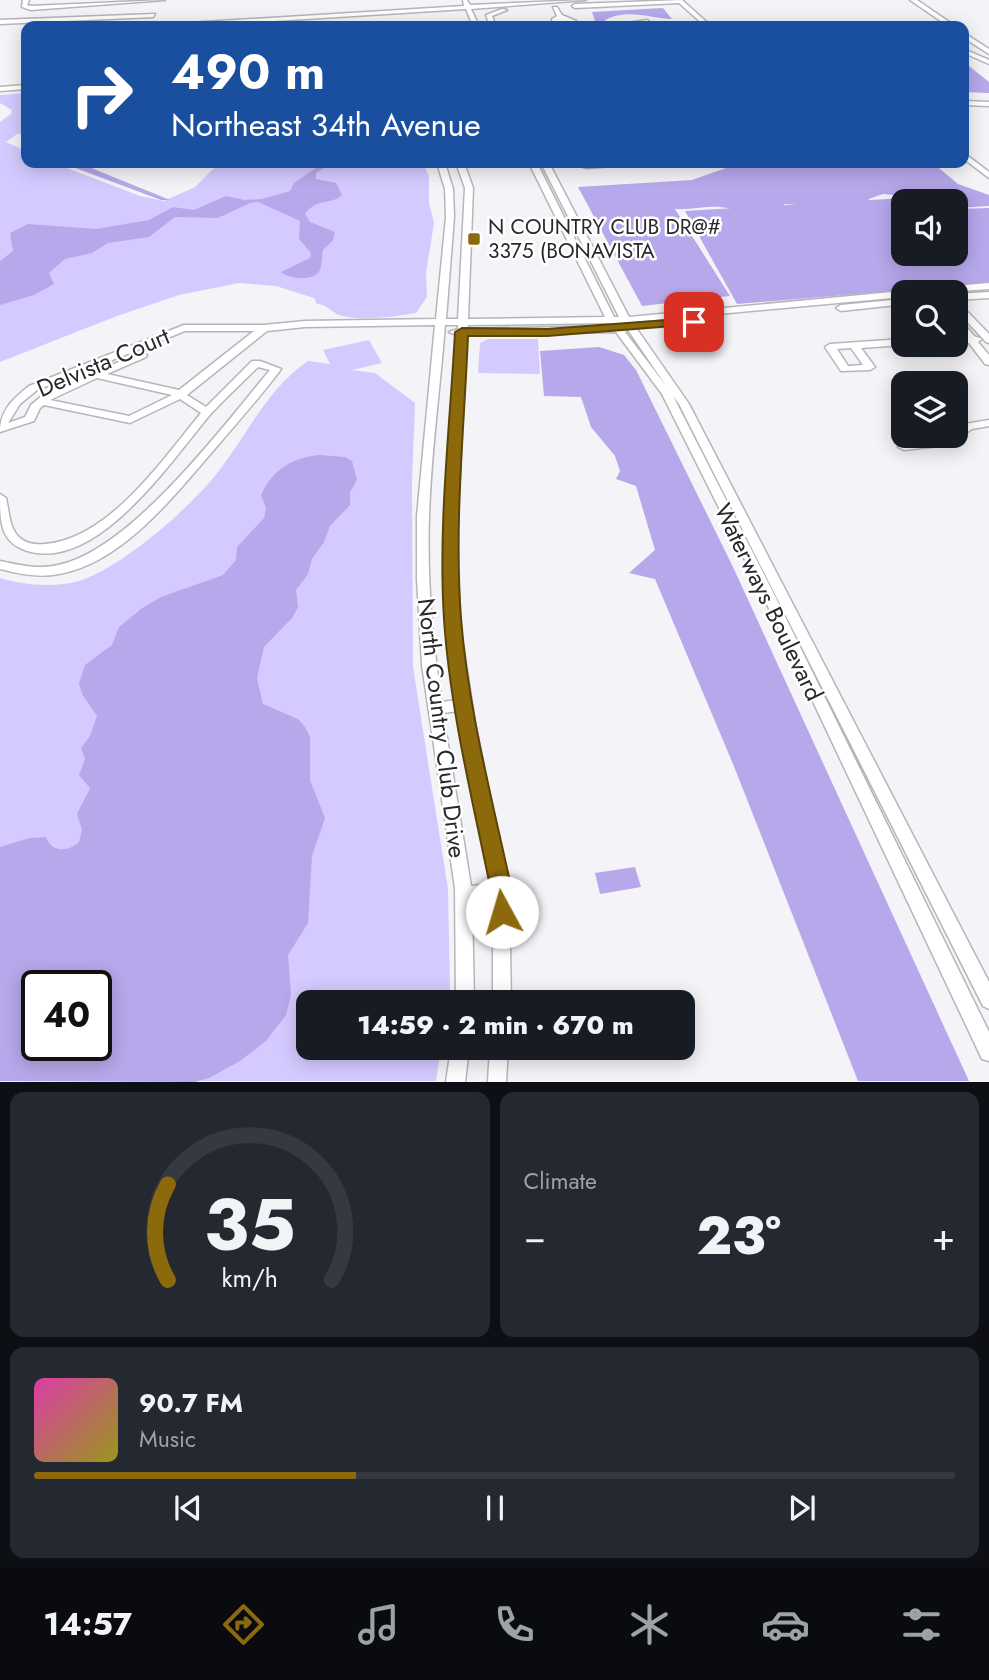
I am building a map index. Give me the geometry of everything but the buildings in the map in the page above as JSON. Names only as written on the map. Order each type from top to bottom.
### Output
[{"type":"street","points":[[22,21],[153,15],[159,12],[157,0],[27,4]]},
{"type":"street","points":[[456,0],[464,21]]},
{"type":"street","points":[[465,0],[474,21]]},
{"type":"street","points":[[256,21],[583,0]]},
{"type":"street","points":[[470,8],[603,0]]},
{"type":"street","points":[[913,0],[944,21]]},
{"type":"street","points":[[923,0],[954,21]]},
{"type":"street","points":[[491,21],[489,15],[497,11],[680,1],[702,21]]},
{"type":"street","points":[[555,8],[560,16]]},
{"type":"street","points":[[152,21],[153,15]]},
{"type":"street","points":[[0,22],[21,21]]},
{"type":"street","points":[[969,31],[989,45]]},
{"type":"street","points":[[969,38],[989,52]]},
{"type":"street","points":[[969,52],[989,61]]},
{"type":"street","points":[[0,86],[21,84]]},
{"type":"street","points":[[969,103],[989,104]]},
{"type":"street","points":[[969,159],[989,176]]},
{"type":"street","name":"North Country Club Drive","points":[[443,168],[449,189],[450,217],[423,516],[423,579],[436,708],[463,894],[465,990]]},
{"type":"street","name":"North Country Club Drive","points":[[462,168],[468,188],[451,529],[452,619],[501,891],[502,990]]},
{"type":"street","name":"Waterways Boulevard","points":[[536,168],[623,324],[667,394],[770,598],[989,1052]]},
{"type":"street","name":"Waterways Boulevard","points":[[547,168],[623,324],[684,404],[989,1000]]},
{"type":"street","points":[[968,288],[989,286]]},
{"type":"street","points":[[623,324],[891,295]]},
{"type":"street","points":[[968,297],[989,295]]},
{"type":"street","points":[[623,324],[891,303]]},
{"type":"street","points":[[968,314],[989,332],[968,340]]},
{"type":"street","name":"Delvista Court","points":[[0,428],[16,402],[33,388],[184,328],[441,328],[623,324]]},
{"type":"street","points":[[42,401],[130,420],[181,394],[264,328]]},
{"type":"street","points":[[968,334],[989,362]]},
{"type":"street","points":[[854,345],[891,343]]},
{"type":"street","points":[[0,428],[30,419],[35,407],[42,401],[142,355]]},
{"type":"street","points":[[0,498],[9,534],[20,546],[39,549],[62,547],[91,533],[113,517],[153,476],[207,412],[256,363],[276,369],[162,501],[115,544],[89,558],[58,568],[36,572],[0,565]]},
{"type":"street","points":[[97,375],[181,394],[207,412]]},
{"type":"street","points":[[968,427],[989,423]]},
{"type":"street","points":[[436,708],[466,705]]},
{"type":"street","points":[[463,894],[501,891]]},
{"type":"street","points":[[454,1082],[458,1060]]},
{"type":"street","points":[[497,1082],[498,1060]]},
{"type":"shaded area","points":[[663,8],[672,19],[622,15],[605,21],[595,21],[592,12]]},
{"type":"shaded area","points":[[969,66],[989,82],[989,93],[969,92]]},
{"type":"shaded area","points":[[21,93],[21,134],[6,142],[21,149],[21,168],[67,168],[140,196],[164,201],[195,187],[214,168],[425,168],[429,176],[429,203],[434,223],[426,273],[427,297],[416,313],[361,318],[339,315],[317,304],[314,298],[276,286],[239,283],[179,295],[0,362],[0,122],[11,114],[12,110],[0,103],[0,95]]},
{"type":"shaded area","points":[[75,168],[91,168],[170,200],[161,200]]},
{"type":"shaded area","points":[[316,168],[324,168],[316,173],[316,179],[336,183],[342,195],[315,205],[305,214],[310,222],[335,232],[333,240],[323,250],[321,267],[315,276],[296,278],[281,272],[310,258],[311,253],[299,239],[300,221],[258,202],[218,218],[175,217],[149,237],[108,243],[92,253],[65,259],[49,273],[54,284],[34,295],[0,305],[0,261],[13,251],[10,233],[28,224],[96,229],[149,220],[173,207],[194,210],[226,196],[244,200],[262,199],[290,191],[294,183]]},
{"type":"shaded area","points":[[726,168],[939,168],[958,184],[989,195],[989,206],[968,207],[968,189],[891,189],[891,195],[883,194],[869,199],[862,214],[843,217],[785,204],[774,216],[761,216],[720,207],[675,209],[730,296],[642,306],[578,187],[692,180]]},
{"type":"shaded area","points":[[891,199],[891,266],[968,266],[968,209],[989,208],[989,283],[968,285],[968,280],[891,280],[891,291],[737,304],[685,211]]},
{"type":"shaded area","points":[[488,339],[538,339],[540,374],[478,373],[480,343]]},
{"type":"shaded area","points":[[369,340],[382,363],[352,370],[375,373],[415,403],[412,483],[413,667],[448,889],[450,990],[296,990],[296,1060],[439,1060],[436,1081],[0,1081],[0,578],[39,585],[70,583],[97,574],[116,563],[176,516],[209,483],[282,383],[308,361],[330,364],[323,350]]},
{"type":"shaded area","points":[[599,347],[624,355],[636,370],[733,567],[969,1081],[858,1081],[733,764],[655,579],[629,573],[655,550],[636,486],[616,479],[620,471],[615,456],[591,427],[581,397],[544,396],[540,351]]},
{"type":"shaded area","points":[[320,455],[345,457],[352,461],[357,480],[350,492],[350,505],[330,526],[324,542],[312,559],[308,574],[296,590],[298,607],[292,618],[264,647],[257,678],[263,704],[298,719],[310,737],[310,780],[325,818],[312,856],[308,923],[288,955],[291,995],[286,1015],[266,1041],[240,1061],[209,1078],[195,1082],[0,1081],[0,847],[30,838],[46,837],[52,846],[61,849],[70,848],[79,842],[82,830],[77,814],[90,788],[79,775],[85,759],[81,748],[90,736],[97,716],[82,694],[79,683],[85,665],[112,645],[119,627],[141,609],[161,597],[223,575],[236,560],[237,547],[264,518],[266,508],[261,495],[271,478],[285,466],[301,458]]},
{"type":"shaded area","points":[[635,867],[641,887],[600,894],[595,873]]},
{"type":"place","name":"N COUNTRY CLUB DR@# 3375 (BONAVISTA","points":[[474,239]]},
{"type":"route","points":[[502,912],[501,891],[468,723],[452,619],[451,529],[462,332],[620,329],[694,322]]}]
